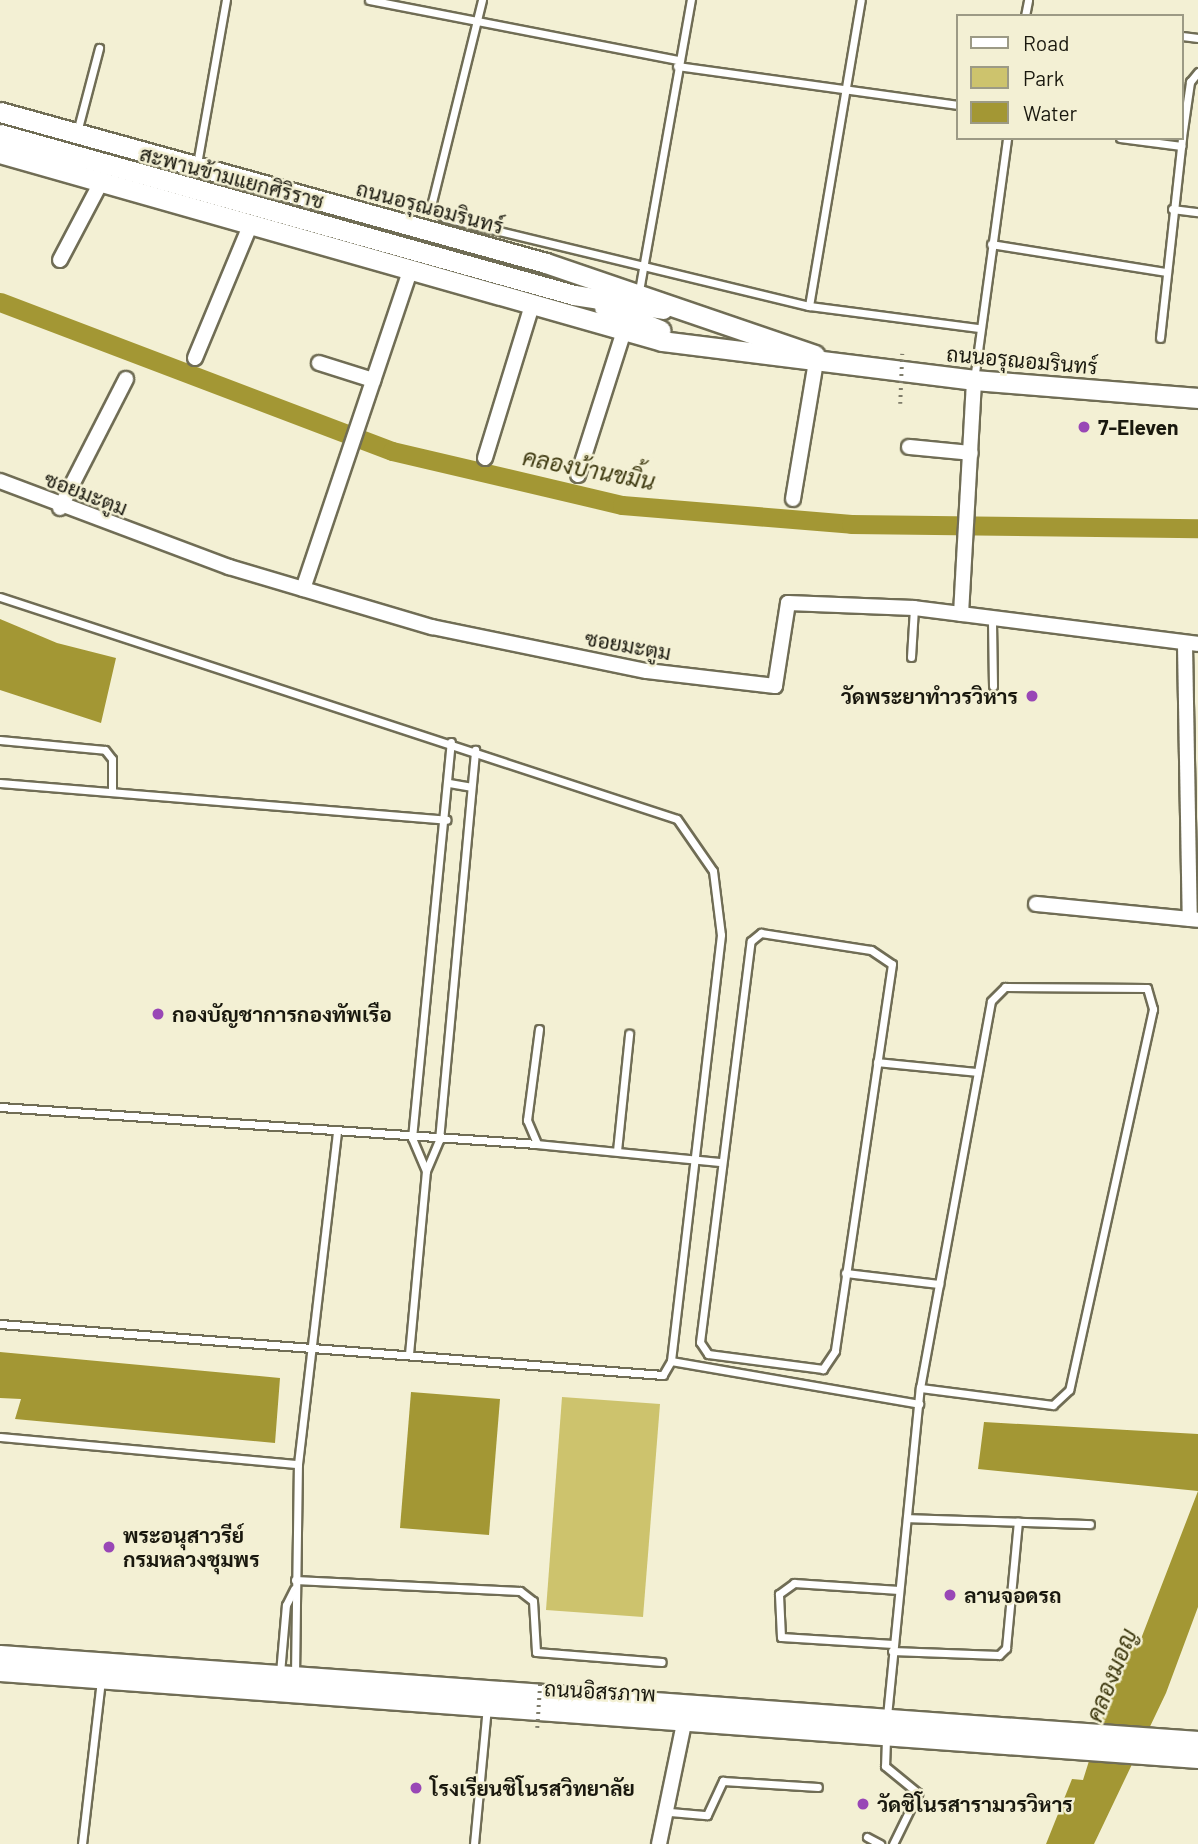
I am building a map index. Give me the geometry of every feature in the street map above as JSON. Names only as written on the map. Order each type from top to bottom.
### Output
[{"type":"main road","name":"ถนนอรุณอมรินทร์","points":[[0,112],[76,136],[639,291],[842,365]]},
{"type":"main road","name":"สะพานข้ามแยกศิริราช","points":[[0,134],[574,295],[712,316]]},
{"type":"main road","name":"ถนนอรุณอมรินทร์","points":[[0,153],[100,184],[532,306],[624,331],[703,348],[974,380],[1198,398]]},
{"type":"main road","name":"สะพานข้ามแยกศิริราช","points":[[574,295],[703,348]]},
{"type":"main road","points":[[0,1655],[287,1683],[887,1724]]},
{"type":"main road","name":"ถนนอิสรภาพ","points":[[0,1671],[102,1678],[287,1683],[487,1707],[956,1729],[1198,1758]]},
{"type":"main road","points":[[956,1729],[1198,1741]]},
{"type":"street","points":[[60,260],[100,184]]},
{"type":"street","points":[[195,358],[250,226]]},
{"type":"street","points":[[303,589],[410,271]]},
{"type":"street","points":[[485,458],[532,306]]},
{"type":"street","points":[[578,475],[624,331]]},
{"type":"street","points":[[793,499],[816,362]]},
{"type":"street","points":[[318,363],[373,380]]},
{"type":"street","points":[[60,508],[126,379]]},
{"type":"street","points":[[961,614],[963,535],[971,453],[974,380]]},
{"type":"street","points":[[909,447],[971,453]]},
{"type":"street","name":"ซอยมะตูม","points":[[0,481],[60,508],[303,589],[432,628],[647,671],[770,688],[777,682],[783,606],[914,608],[961,614],[992,622],[1192,645]]},
{"type":"street","points":[[1036,904],[1194,919],[1192,645]]},
{"type":"street","points":[[659,1844],[670,1811],[685,1718]]},
{"type":"lane","points":[[197,168],[226,0]]},
{"type":"lane","points":[[369,0],[678,63],[956,105]]},
{"type":"lane","points":[[482,0],[431,206],[463,224],[643,264],[809,306],[978,328]]},
{"type":"lane","points":[[639,291],[691,0]]},
{"type":"lane","points":[[809,306],[849,89],[861,0]]},
{"type":"lane","points":[[76,136],[99,48]]},
{"type":"lane","points":[[1184,126],[1190,82],[1198,72]]},
{"type":"lane","points":[[974,380],[978,328],[1007,140]]},
{"type":"lane","points":[[1160,338],[1172,209],[1182,140]]},
{"type":"lane","points":[[1172,209],[1198,212]]},
{"type":"lane","points":[[991,244],[1165,272]]},
{"type":"lane","points":[[0,597],[451,742],[677,819],[713,871],[722,935],[693,1158],[671,1360],[663,1375],[650,1378],[310,1343],[0,1325]]},
{"type":"lane","points":[[911,657],[914,608]]},
{"type":"lane","points":[[992,622],[993,686]]},
{"type":"lane","points":[[0,740],[105,750],[112,760],[112,792]]},
{"type":"lane","points":[[426,1171],[412,1138],[446,820],[451,742]]},
{"type":"lane","points":[[409,1354],[426,1171],[439,1140],[475,750]]},
{"type":"lane","points":[[0,783],[446,820]]},
{"type":"lane","points":[[449,783],[471,787]]},
{"type":"lane","points":[[755,935],[886,955],[892,964],[877,1062],[828,1367],[702,1349],[721,1162],[755,935]]},
{"type":"lane","points":[[893,1844],[918,1793],[885,1766],[892,1648],[920,1388],[991,1001],[1005,987],[1147,988],[1153,996],[1069,1390],[1053,1405],[920,1388]]},
{"type":"lane","points":[[537,1144],[527,1120],[539,1029]]},
{"type":"lane","points":[[617,1151],[629,1034]]},
{"type":"lane","points":[[877,1062],[978,1072]]},
{"type":"lane","points":[[0,1107],[337,1134],[537,1144],[721,1162]]},
{"type":"lane","points":[[287,1683],[286,1605],[294,1589],[295,1580],[298,1464],[310,1343],[337,1134]]},
{"type":"lane","points":[[845,1273],[939,1284]]},
{"type":"lane","points":[[671,1360],[919,1404]]},
{"type":"lane","points":[[0,1437],[298,1464]]},
{"type":"lane","points":[[907,1518],[1090,1524]]},
{"type":"lane","points":[[899,1590],[794,1583],[781,1588],[777,1610],[781,1637],[999,1655],[1006,1648],[1018,1522]]},
{"type":"lane","points":[[295,1580],[520,1591],[533,1601],[536,1652],[662,1662]]},
{"type":"lane","points":[[287,1683],[300,1606],[294,1589]]},
{"type":"lane","points":[[82,1844],[102,1678]]},
{"type":"lane","points":[[474,1844],[487,1707]]},
{"type":"lane","points":[[670,1811],[707,1815],[723,1781],[818,1787]]},
{"type":"lane","points":[[867,1837],[880,1844]]},
{"type":"path","points":[[900,404],[902,354]]},
{"type":"path","points":[[537,1728],[540,1684]]},
{"type":"green space","points":[[562,1397],[660,1404],[643,1617],[546,1610]]},
{"type":"water","points":[[0,619],[57,643],[116,658],[101,723],[0,690]]},
{"type":"water","points":[[0,1352],[280,1378],[275,1443],[15,1419],[21,1399],[0,1398]]},
{"type":"water","points":[[411,1392],[500,1399],[489,1535],[400,1528]]},
{"type":"water","points":[[984,1422],[1198,1434],[1198,1491],[978,1469]]},
{"type":"water","points":[[1198,1491],[1198,1607],[1166,1693],[1094,1844],[1046,1844],[1072,1779],[1083,1780],[1105,1710],[1130,1649],[1139,1644]]},
{"type":"waterway","name":"คลองบ้านขมิ้น","points":[[0,302],[392,451],[622,505],[851,524],[1198,528]]},
{"type":"place","name":"7-Eleven","points":[[1084,427]]},
{"type":"place","name":"วัดพระยาทําวรวิหาร","points":[[1032,696]]},
{"type":"place","name":"กองบัญชาการกองทัพเรือ","points":[[158,1014]]},
{"type":"place","name":"พระอนุสาวรีย์ กรมหลวงชุมพร","points":[[109,1547]]},
{"type":"place","name":"ลานจอดรถ","points":[[950,1595]]},
{"type":"place","name":"โรงเรียนชิโนรสวิทยาลัย","points":[[416,1788]]},
{"type":"place","name":"วัดชิโนรสารามวรวิหาร","points":[[863,1804]]},
{"type":"water label","name":"คลองมอญ","points":[[1111,1675]]}]
